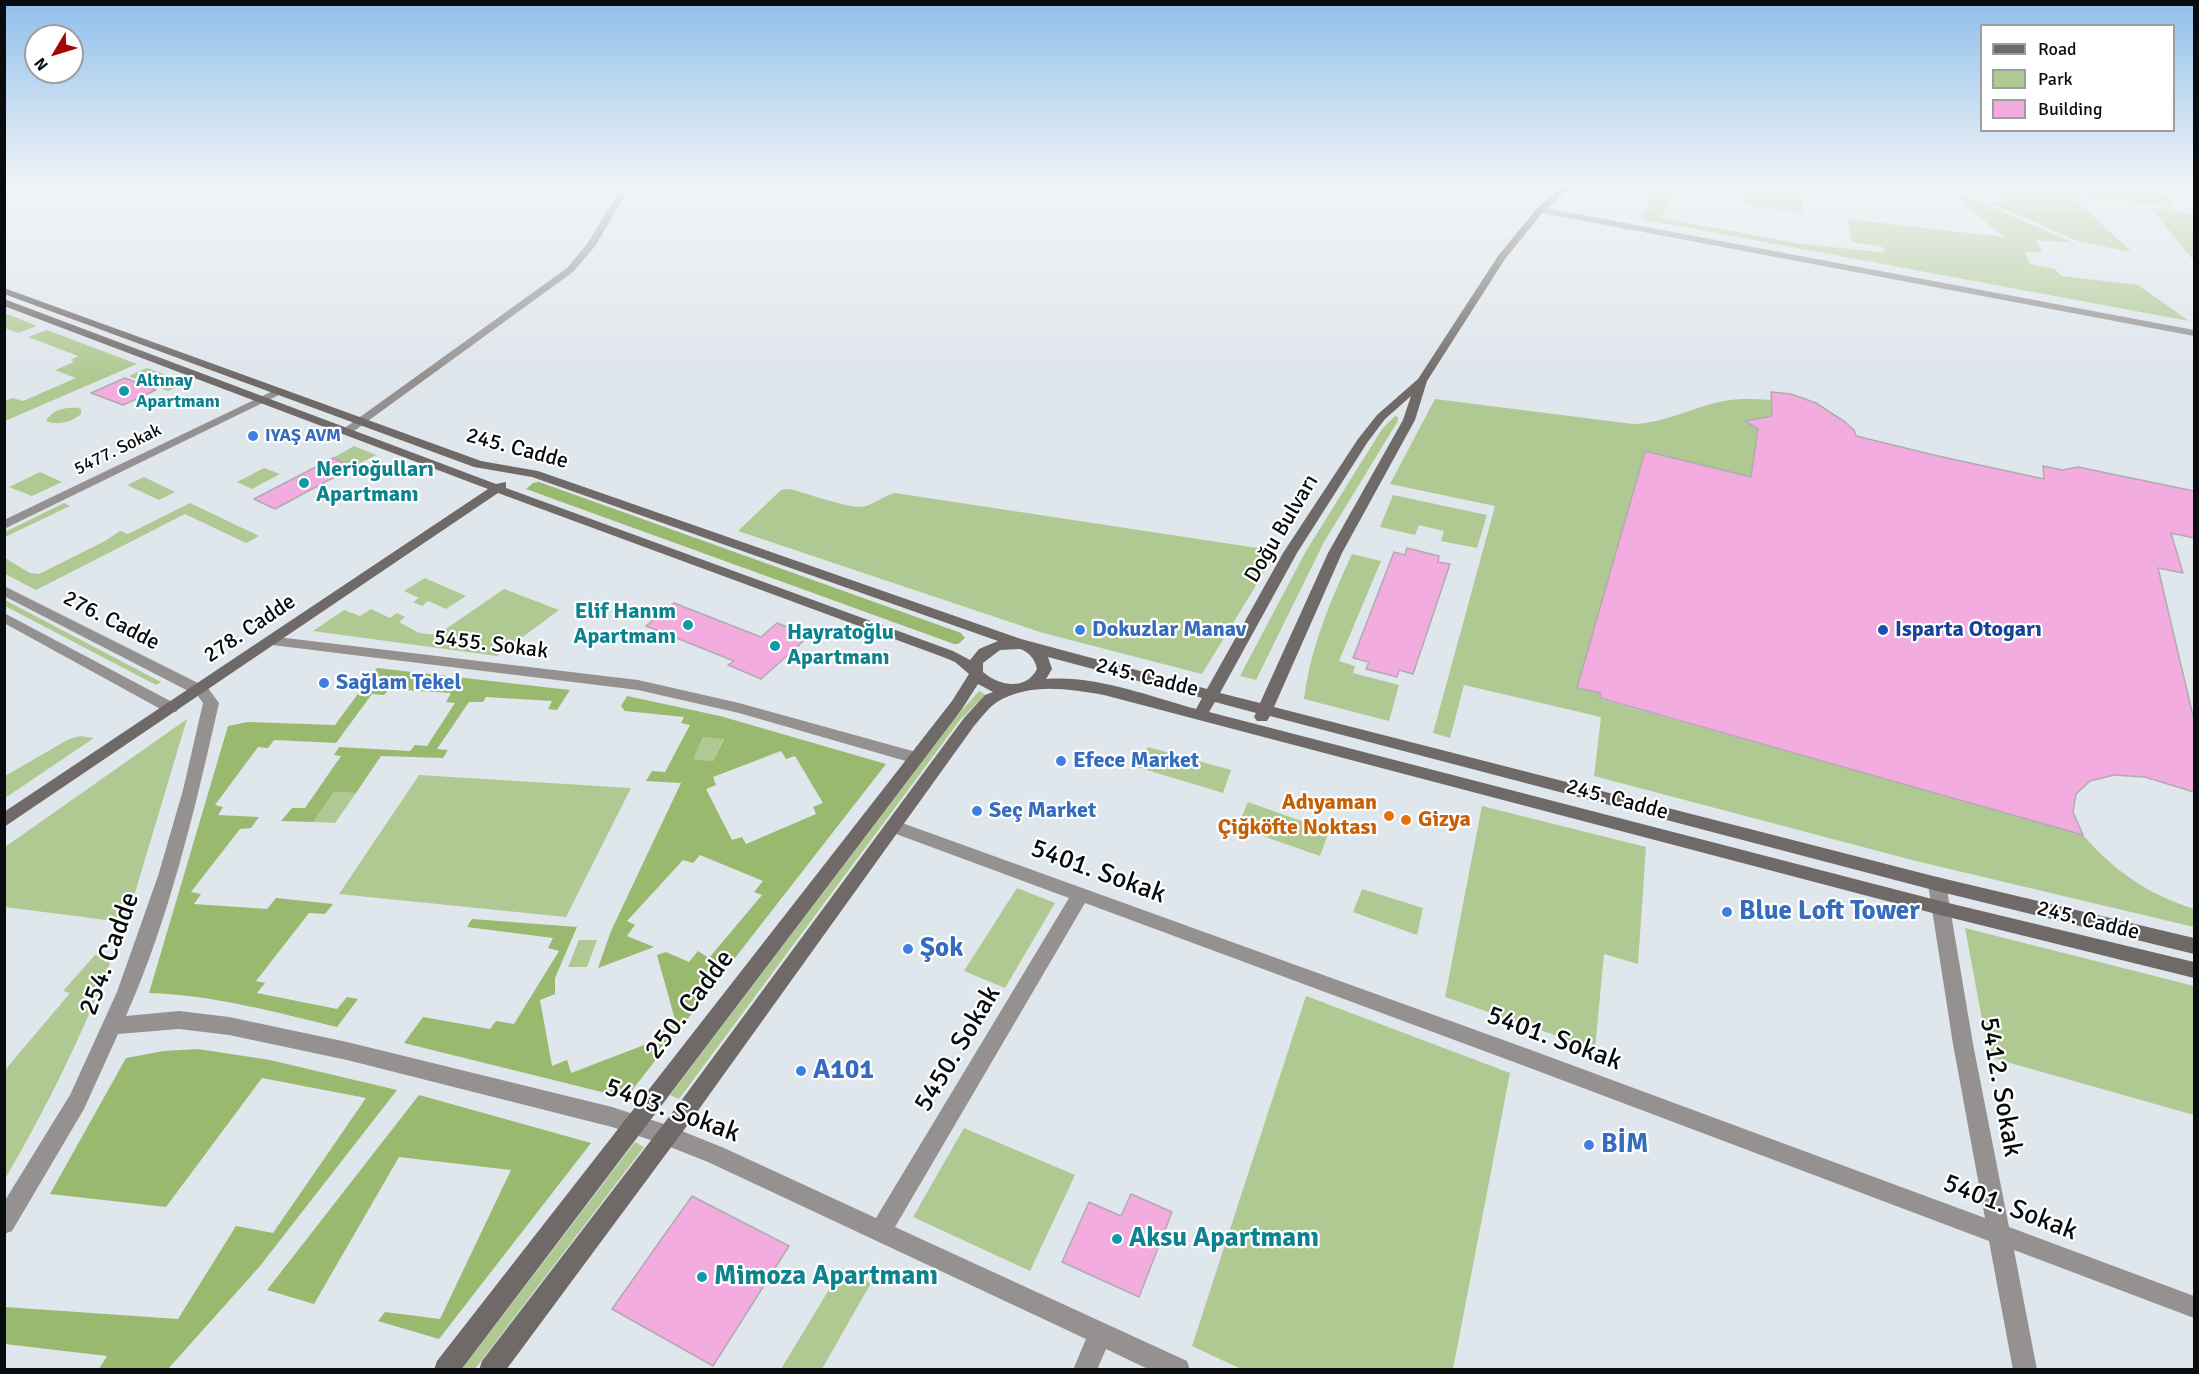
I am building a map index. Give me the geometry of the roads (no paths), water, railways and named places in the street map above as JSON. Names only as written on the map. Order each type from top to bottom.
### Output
[{"type":"street","points":[[346,432],[570,270],[588,249]]},
{"type":"street","name":"Doğu Bulvarı","points":[[1257,730],[1294,639],[1335,553],[1409,420],[1422,381],[1508,249]]},
{"type":"street","points":[[1765,249],[2194,333]]},
{"type":"street","points":[[1780,249],[2194,325]]},
{"type":"street","name":"245. Cadde","points":[[5,294],[478,464],[558,482],[1025,645],[1210,696],[1937,884],[2194,946]]},
{"type":"street","name":"245. Cadde","points":[[5,294],[261,400],[948,654],[960,659],[976,673]]},
{"type":"street","name":"Doğu Bulvarı","points":[[1200,715],[1290,554],[1362,441],[1382,417],[1422,381]]},
{"type":"street","name":"5477. Sokak","points":[[4,525],[279,391]]},
{"type":"street","name":"278. Cadde","points":[[4,821],[520,472]]},
{"type":"street","name":"276. Cadde","points":[[4,590],[198,690]]},
{"type":"street","name":"276. Cadde","points":[[4,617],[171,708]]},
{"type":"street","name":"5455. Sokak","points":[[269,641],[647,687],[739,708],[916,758]]},
{"type":"street","points":[[491,1370],[667,1135],[979,710],[990,699],[1010,690],[1028,686],[1043,674],[1044,659],[1025,645],[1009,643],[988,649],[976,662],[976,673],[985,684],[1010,690]]},
{"type":"street","name":"250. Cadde","points":[[446,1370],[965,694],[976,673]]},
{"type":"street","name":"245. Cadde","points":[[1028,686],[1060,683],[1083,685],[1940,908],[2194,970]]},
{"type":"street","name":"254. Cadde","points":[[4,1223],[65,1124],[112,1026],[167,876],[191,790],[211,703],[207,694],[198,690]]},
{"type":"street","name":"5401. Sokak","points":[[894,826],[1998,1232],[2194,1307]]},
{"type":"street","name":"5412. Sokak","points":[[1937,884],[1998,1232],[2025,1370]]},
{"type":"street","name":"5450. Sokak","points":[[880,1230],[1081,894]]},
{"type":"street","name":"5403. Sokak","points":[[112,1026],[179,1020],[229,1026],[370,1057],[612,1117],[667,1135],[880,1230],[1178,1370]]},
{"type":"street","points":[[1085,1370],[1100,1333]]},
{"type":"place","name":"Altınay Apartmanı","points":[[124,391]]},
{"type":"place","name":"IYAŞ AVM","points":[[253,436]]},
{"type":"place","name":"Nerioğulları Apartmanı","points":[[304,483]]},
{"type":"place","name":"Elif Hanım Apartmanı","points":[[688,625]]},
{"type":"place","name":"Dokuzlar Manav","points":[[1080,630]]},
{"type":"place","name":"Isparta Otogarı","points":[[1883,630]]},
{"type":"place","name":"Hayratoğlu Apartmanı","points":[[775,646]]},
{"type":"place","name":"Sağlam Tekel","points":[[324,683]]},
{"type":"place","name":"Efece Market","points":[[1061,761]]},
{"type":"place","name":"Seç Market","points":[[977,811]]},
{"type":"place","name":"Adıyaman Çiğköfte Noktası","points":[[1389,816]]},
{"type":"place","name":"Gizya","points":[[1406,820]]},
{"type":"place","name":"Blue Loft Tower","points":[[1727,912]]},
{"type":"place","name":"Şok","points":[[908,949]]},
{"type":"place","name":"A101","points":[[801,1071]]},
{"type":"place","name":"BİM","points":[[1589,1145]]},
{"type":"place","name":"Aksu Apartmanı","points":[[1117,1239]]},
{"type":"place","name":"Mimoza Apartmanı","points":[[702,1277]]}]
